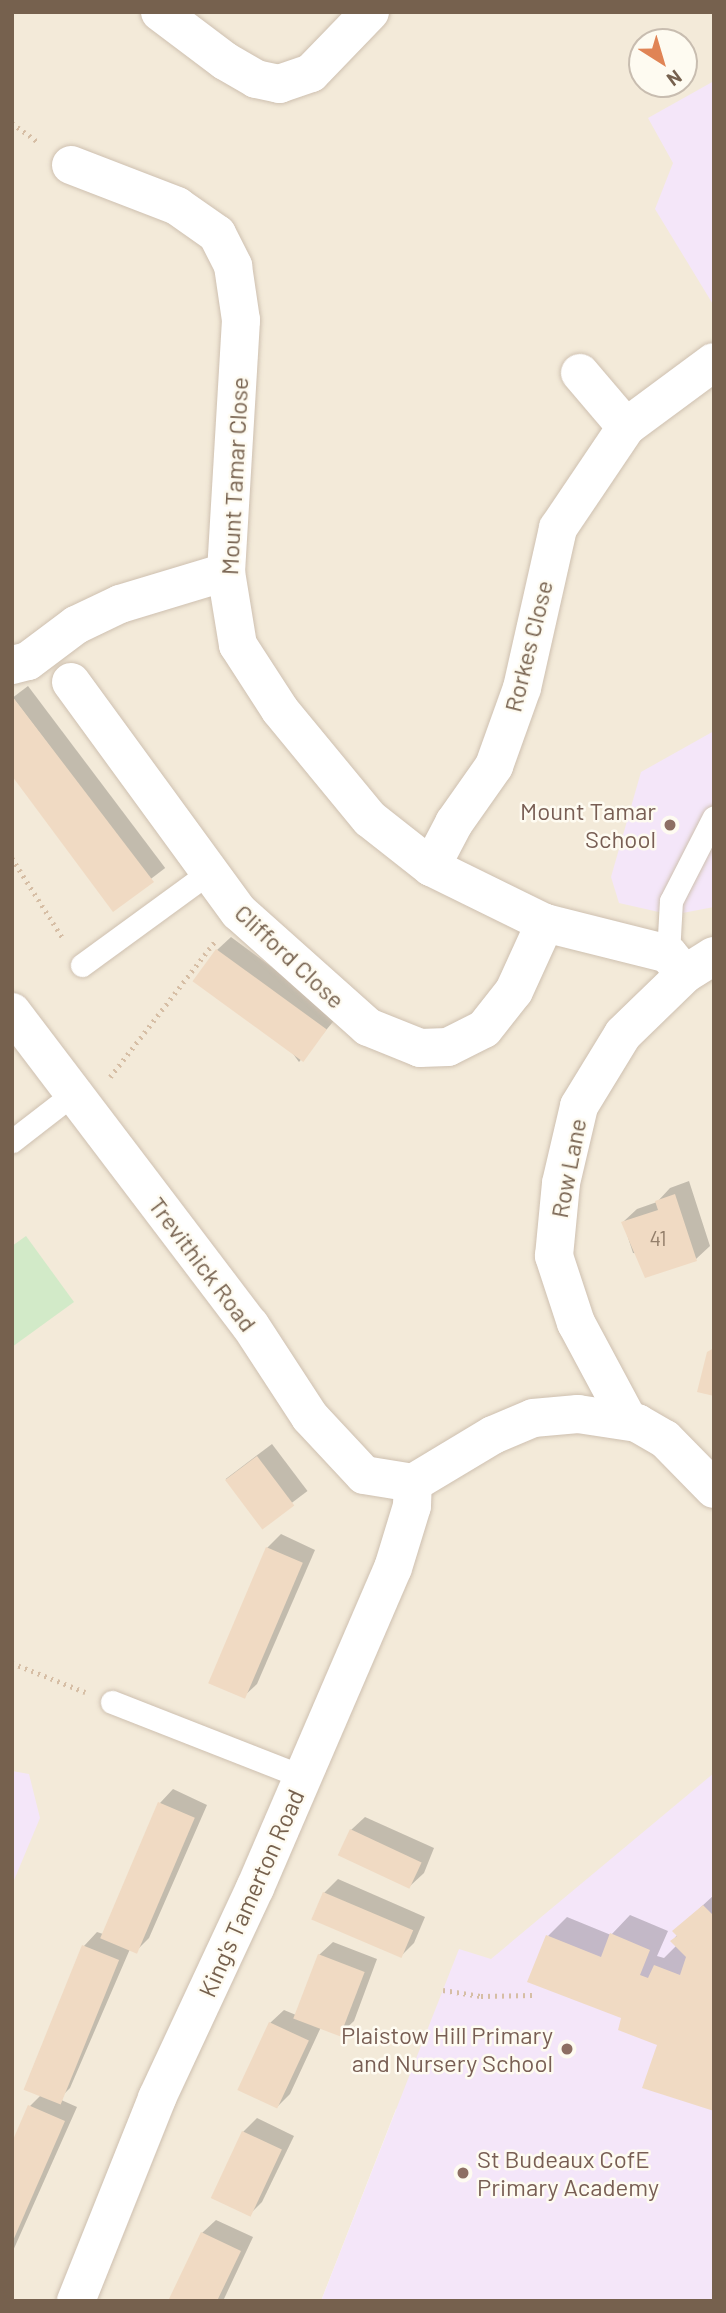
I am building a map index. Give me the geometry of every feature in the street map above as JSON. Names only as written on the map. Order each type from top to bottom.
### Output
[{"type":"street","points":[[160,12],[225,61],[256,79],[279,84],[312,73],[370,12]]},
{"type":"street","name":"Mount Tamar Close","points":[[71,165],[177,206],[217,234],[233,266],[241,320],[226,572],[238,645],[280,710],[370,819],[431,867],[544,923],[689,961]]},
{"type":"street","name":"Rorkes Close","points":[[431,867],[454,823],[494,766],[522,688],[558,528],[626,427],[714,362]]},
{"type":"street","points":[[580,373],[626,427]]},
{"type":"street","points":[[12,665],[28,661],[76,625],[120,604],[226,572]]},
{"type":"street","name":"Clifford Close","points":[[71,682],[239,912],[368,1027],[420,1048],[448,1047],[484,1029],[514,991],[544,923]]},
{"type":"street","name":"Row Lane","points":[[627,1418],[576,1323],[554,1256],[561,1183],[579,1106],[623,1034],[689,961]]},
{"type":"street","name":"Trevithick Road","points":[[12,1012],[337,1448],[364,1475],[413,1483]]},
{"type":"street","points":[[413,1483],[493,1435],[533,1418],[578,1414],[627,1418],[665,1439],[714,1489]]},
{"type":"street","name":"King's Tamerton Road","points":[[76,2301],[157,2098],[303,1777],[393,1568],[412,1506],[413,1483]]},
{"type":"lane","points":[[689,961],[671,901],[714,817]]},
{"type":"lane","points":[[82,965],[208,873]]},
{"type":"lane","points":[[12,1141],[80,1100]]},
{"type":"lane","points":[[112,1702],[303,1777]]},
{"type":"path","points":[[12,858],[82,965]]},
{"type":"path","points":[[80,1100],[239,912]]},
{"type":"path","points":[[12,1663],[112,1702]]},
{"type":"path","points":[[443,1990],[481,1996],[532,1994]]},
{"type":"shaded area","points":[[12,12],[714,12],[714,2238],[396,2109],[321,2301],[12,2301]]},
{"type":"shaded area","points":[[714,81],[714,306],[655,209],[673,163],[648,118],[684,98],[698,98],[698,90]]},
{"type":"shaded area","name":"Mount Tamar School","points":[[714,731],[714,907],[672,915],[619,903],[611,877],[641,772]]},
{"type":"shaded area","points":[[12,1771],[29,1774],[40,1818],[12,1885]]},
{"type":"shaded area","name":"Plaistow Hill Primary and Nursery School","points":[[714,1773],[714,2301],[321,2301],[459,1949],[491,1959]]},
{"type":"green space","points":[[26,1236],[74,1302],[12,1347],[12,1246]]},
{"type":"building","points":[[12,696],[154,882],[113,912],[12,776]]},
{"type":"building","points":[[216,949],[327,1030],[303,1062],[192,981]]},
{"type":"building","points":[[675,1194],[697,1261],[645,1278],[621,1222],[658,1210],[655,1201]]},
{"type":"building","points":[[714,1348],[714,1396],[697,1392],[707,1352]]},
{"type":"building","points":[[257,1456],[294,1506],[262,1530],[225,1480]]},
{"type":"building","points":[[266,1547],[303,1563],[245,1699],[208,1683]]},
{"type":"building","points":[[158,1802],[195,1818],[137,1954],[100,1938]]},
{"type":"building","points":[[350,1829],[422,1862],[409,1889],[338,1855]]},
{"type":"building","points":[[323,1892],[413,1930],[401,1958],[311,1920]]},
{"type":"building","points":[[703,1905],[714,1916],[714,2111],[642,2088],[657,2045],[618,2030],[621,2018],[527,1982],[546,1935],[601,1957],[610,1933],[650,1950],[640,1975],[648,1978],[654,1965],[680,1975],[686,1957],[670,1941],[677,1936],[672,1931]]},
{"type":"building","points":[[82,1945],[119,1960],[61,2105],[24,2090]]},
{"type":"building","points":[[318,1954],[365,1972],[340,2036],[293,2018]]},
{"type":"building","points":[[269,2022],[309,2041],[277,2109],[237,2090]]},
{"type":"building","points":[[28,2105],[65,2121],[12,2243],[12,2142]]},
{"type":"building","points":[[242,2131],[282,2150],[251,2217],[211,2198]]},
{"type":"building","points":[[201,2232],[241,2251],[217,2301],[168,2301]]},
{"type":"place","name":"Mount Tamar School","points":[[670,825]]},
{"type":"place","name":"Plaistow Hill Primary and Nursery School","points":[[567,2049]]},
{"type":"place","name":"St Budeaux CofE Primary Academy","points":[[463,2173]]}]
